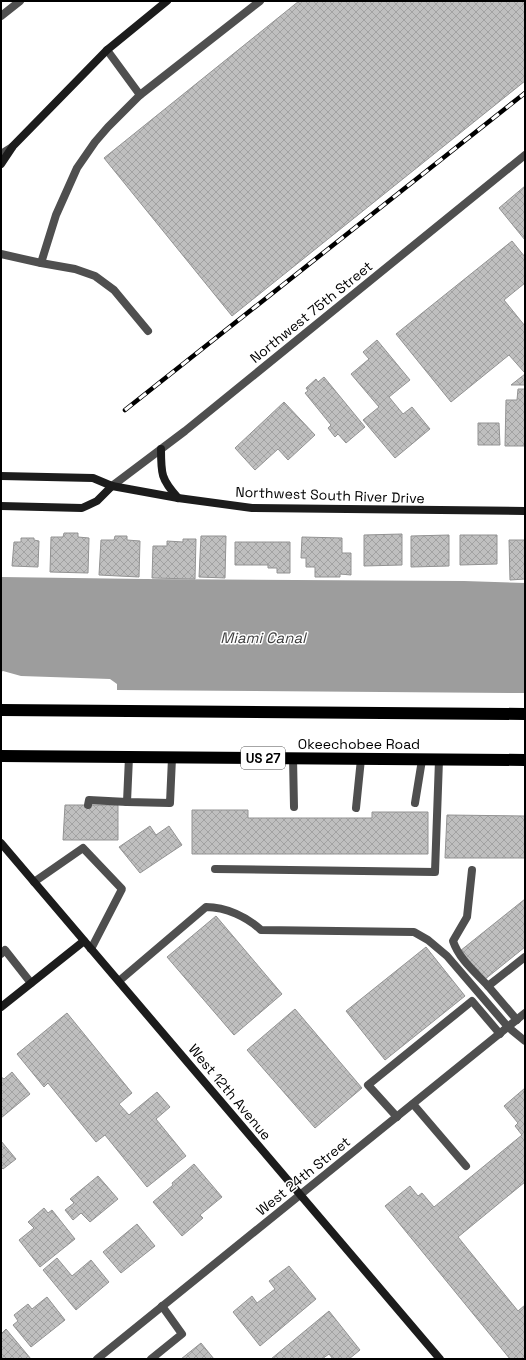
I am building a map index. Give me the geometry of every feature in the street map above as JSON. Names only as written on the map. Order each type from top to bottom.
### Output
[{"type":"highway","points":[[1,710],[525,714]]},
{"type":"highway","name":"Okeechobee Road","points":[[1,756],[525,760]]},
{"type":"main road","points":[[1,164],[13,146],[107,50],[167,1]]},
{"type":"main road","points":[[161,449],[161,469],[166,485],[178,498]]},
{"type":"main road","name":"Northwest South River Drive","points":[[1,476],[93,478],[112,486],[178,498],[252,508],[525,511]]},
{"type":"main road","points":[[1,506],[82,508],[97,501],[112,486]]},
{"type":"main road","name":"West 12th Avenue","points":[[1,843],[440,1359]]},
{"type":"main road","points":[[1,1007],[84,941]]},
{"type":"street","points":[[1,16],[20,1]]},
{"type":"street","points":[[41,263],[56,215],[77,168],[95,142],[140,96],[260,1]]},
{"type":"street","points":[[107,50],[140,96]]},
{"type":"street","points":[[1,154],[13,146]]},
{"type":"street","name":"Northwest 75th Street","points":[[112,486],[161,449],[525,155]]},
{"type":"street","points":[[1,254],[75,269],[95,276],[114,290],[148,331]]},
{"type":"street","points":[[127,802],[129,757]]},
{"type":"street","points":[[88,805],[89,800],[170,803],[172,758]]},
{"type":"street","points":[[293,758],[294,807]]},
{"type":"street","points":[[356,808],[361,759]]},
{"type":"street","points":[[415,803],[422,760]]},
{"type":"street","points":[[215,870],[435,872],[439,760]]},
{"type":"street","points":[[34,882],[85,844],[122,889],[91,949]]},
{"type":"street","points":[[472,870],[467,917],[453,941],[460,956],[517,1020]]},
{"type":"street","points":[[119,981],[206,907],[217,907],[251,920],[261,930],[414,932],[428,940],[447,956],[508,1027],[525,1041]]},
{"type":"street","points":[[1,954],[5,950],[31,983]]},
{"type":"street","points":[[488,986],[525,957]]},
{"type":"street","points":[[397,1117],[368,1085],[472,1001],[500,1034]]},
{"type":"street","name":"West 24th Street","points":[[97,1359],[525,1013]]},
{"type":"street","points":[[412,1104],[466,1166]]},
{"type":"street","points":[[151,1359],[182,1334],[162,1306]]},
{"type":"water","name":"Miami Canal","points":[[1,577],[464,581],[525,583],[525,693],[117,690],[117,684],[110,679],[21,676],[3,671],[1,672]]},
{"type":"building","points":[[299,1],[525,1],[525,81],[232,316],[104,158]]},
{"type":"building","points":[[525,186],[525,240],[499,208]]},
{"type":"building","points":[[512,241],[525,257],[525,283],[504,300],[525,326],[525,372],[509,355],[451,402],[396,334]]},
{"type":"building","points":[[377,340],[410,380],[389,397],[403,414],[412,407],[430,429],[395,458],[363,420],[379,407],[351,374],[369,359],[363,352]]},
{"type":"building","points":[[525,374],[525,385],[511,385]]},
{"type":"building","points":[[324,377],[365,427],[346,443],[338,434],[335,437],[328,428],[331,425],[305,393],[308,391],[306,388],[316,379],[318,382]]},
{"type":"building","points":[[518,389],[525,389],[525,446],[505,446],[506,400],[517,400]]},
{"type":"building","points":[[284,402],[315,435],[288,460],[278,449],[255,470],[235,448]]},
{"type":"building","points":[[478,423],[499,423],[500,445],[478,445]]},
{"type":"building","points":[[64,533],[78,533],[78,537],[89,538],[88,573],[50,572],[51,537],[63,537]]},
{"type":"building","points":[[402,534],[402,565],[364,566],[364,535]]},
{"type":"building","points":[[449,535],[449,566],[411,567],[411,536]]},
{"type":"building","points":[[460,535],[497,535],[497,564],[460,565]]},
{"type":"building","points":[[115,536],[127,536],[127,540],[140,541],[139,577],[99,575],[101,540],[114,540]]},
{"type":"building","points":[[201,536],[226,536],[225,578],[199,577]]},
{"type":"building","points":[[302,537],[342,538],[342,553],[351,553],[351,575],[340,574],[340,577],[315,577],[315,567],[306,567],[306,558],[301,558]]},
{"type":"building","points":[[21,538],[34,538],[34,540],[39,541],[38,567],[12,566],[14,542],[21,542]]},
{"type":"building","points":[[183,539],[196,539],[195,579],[152,578],[153,546],[167,546],[167,541],[183,542]]},
{"type":"building","points":[[509,540],[525,540],[525,579],[510,580]]},
{"type":"building","points":[[235,542],[290,542],[290,573],[277,573],[277,568],[268,568],[268,565],[235,565]]},
{"type":"building","points":[[65,805],[118,805],[118,840],[63,840]]},
{"type":"building","points":[[192,810],[248,810],[248,818],[372,818],[372,812],[428,812],[428,854],[192,854]]},
{"type":"building","points":[[447,815],[525,816],[525,858],[445,858]]},
{"type":"building","points":[[150,826],[156,835],[169,826],[182,845],[140,873],[119,847]]},
{"type":"building","points":[[525,899],[525,947],[484,980],[460,951]]},
{"type":"building","points":[[216,916],[282,994],[234,1035],[167,957]]},
{"type":"building","points":[[426,947],[465,996],[385,1060],[346,1011]]},
{"type":"building","points":[[295,1009],[362,1088],[315,1128],[247,1050]]},
{"type":"building","points":[[67,1013],[132,1093],[119,1104],[129,1115],[157,1092],[170,1107],[156,1119],[186,1156],[147,1187],[105,1135],[96,1142],[48,1083],[44,1087],[17,1054]]},
{"type":"building","points":[[12,1072],[30,1094],[1,1118],[1,1077],[4,1079]]},
{"type":"building","points":[[525,1088],[525,1182],[458,1237],[518,1311],[525,1305],[525,1359],[510,1359],[385,1206],[410,1186],[418,1196],[422,1193],[434,1207],[522,1135],[515,1126],[518,1123],[504,1106]]},
{"type":"building","points":[[1,1141],[16,1159],[3,1169],[1,1167]]},
{"type":"building","points":[[194,1164],[222,1197],[200,1215],[203,1218],[182,1236],[153,1202]]},
{"type":"building","points":[[98,1176],[118,1199],[90,1222],[81,1213],[73,1220],[65,1210],[74,1203],[70,1199]]},
{"type":"building","points":[[44,1208],[48,1213],[52,1210],[75,1239],[40,1267],[19,1240],[34,1228],[28,1222]]},
{"type":"building","points":[[137,1224],[155,1246],[121,1273],[103,1252]]},
{"type":"building","points":[[57,1258],[72,1276],[91,1260],[109,1282],[76,1310],[43,1270]]},
{"type":"building","points":[[289,1266],[316,1299],[260,1346],[233,1312],[252,1296],[257,1303],[275,1289],[269,1281]]},
{"type":"building","points":[[47,1297],[65,1320],[31,1347],[13,1325],[18,1321],[14,1315],[28,1304],[32,1309]]},
{"type":"building","points":[[329,1311],[360,1350],[349,1359],[333,1359],[329,1354],[322,1359],[271,1359]]},
{"type":"building","points":[[6,1329],[31,1359],[1,1359],[1,1334]]},
{"type":"building","points":[[201,1343],[214,1359],[181,1359]]},
{"type":"railway","points":[[125,410],[525,93]]}]
